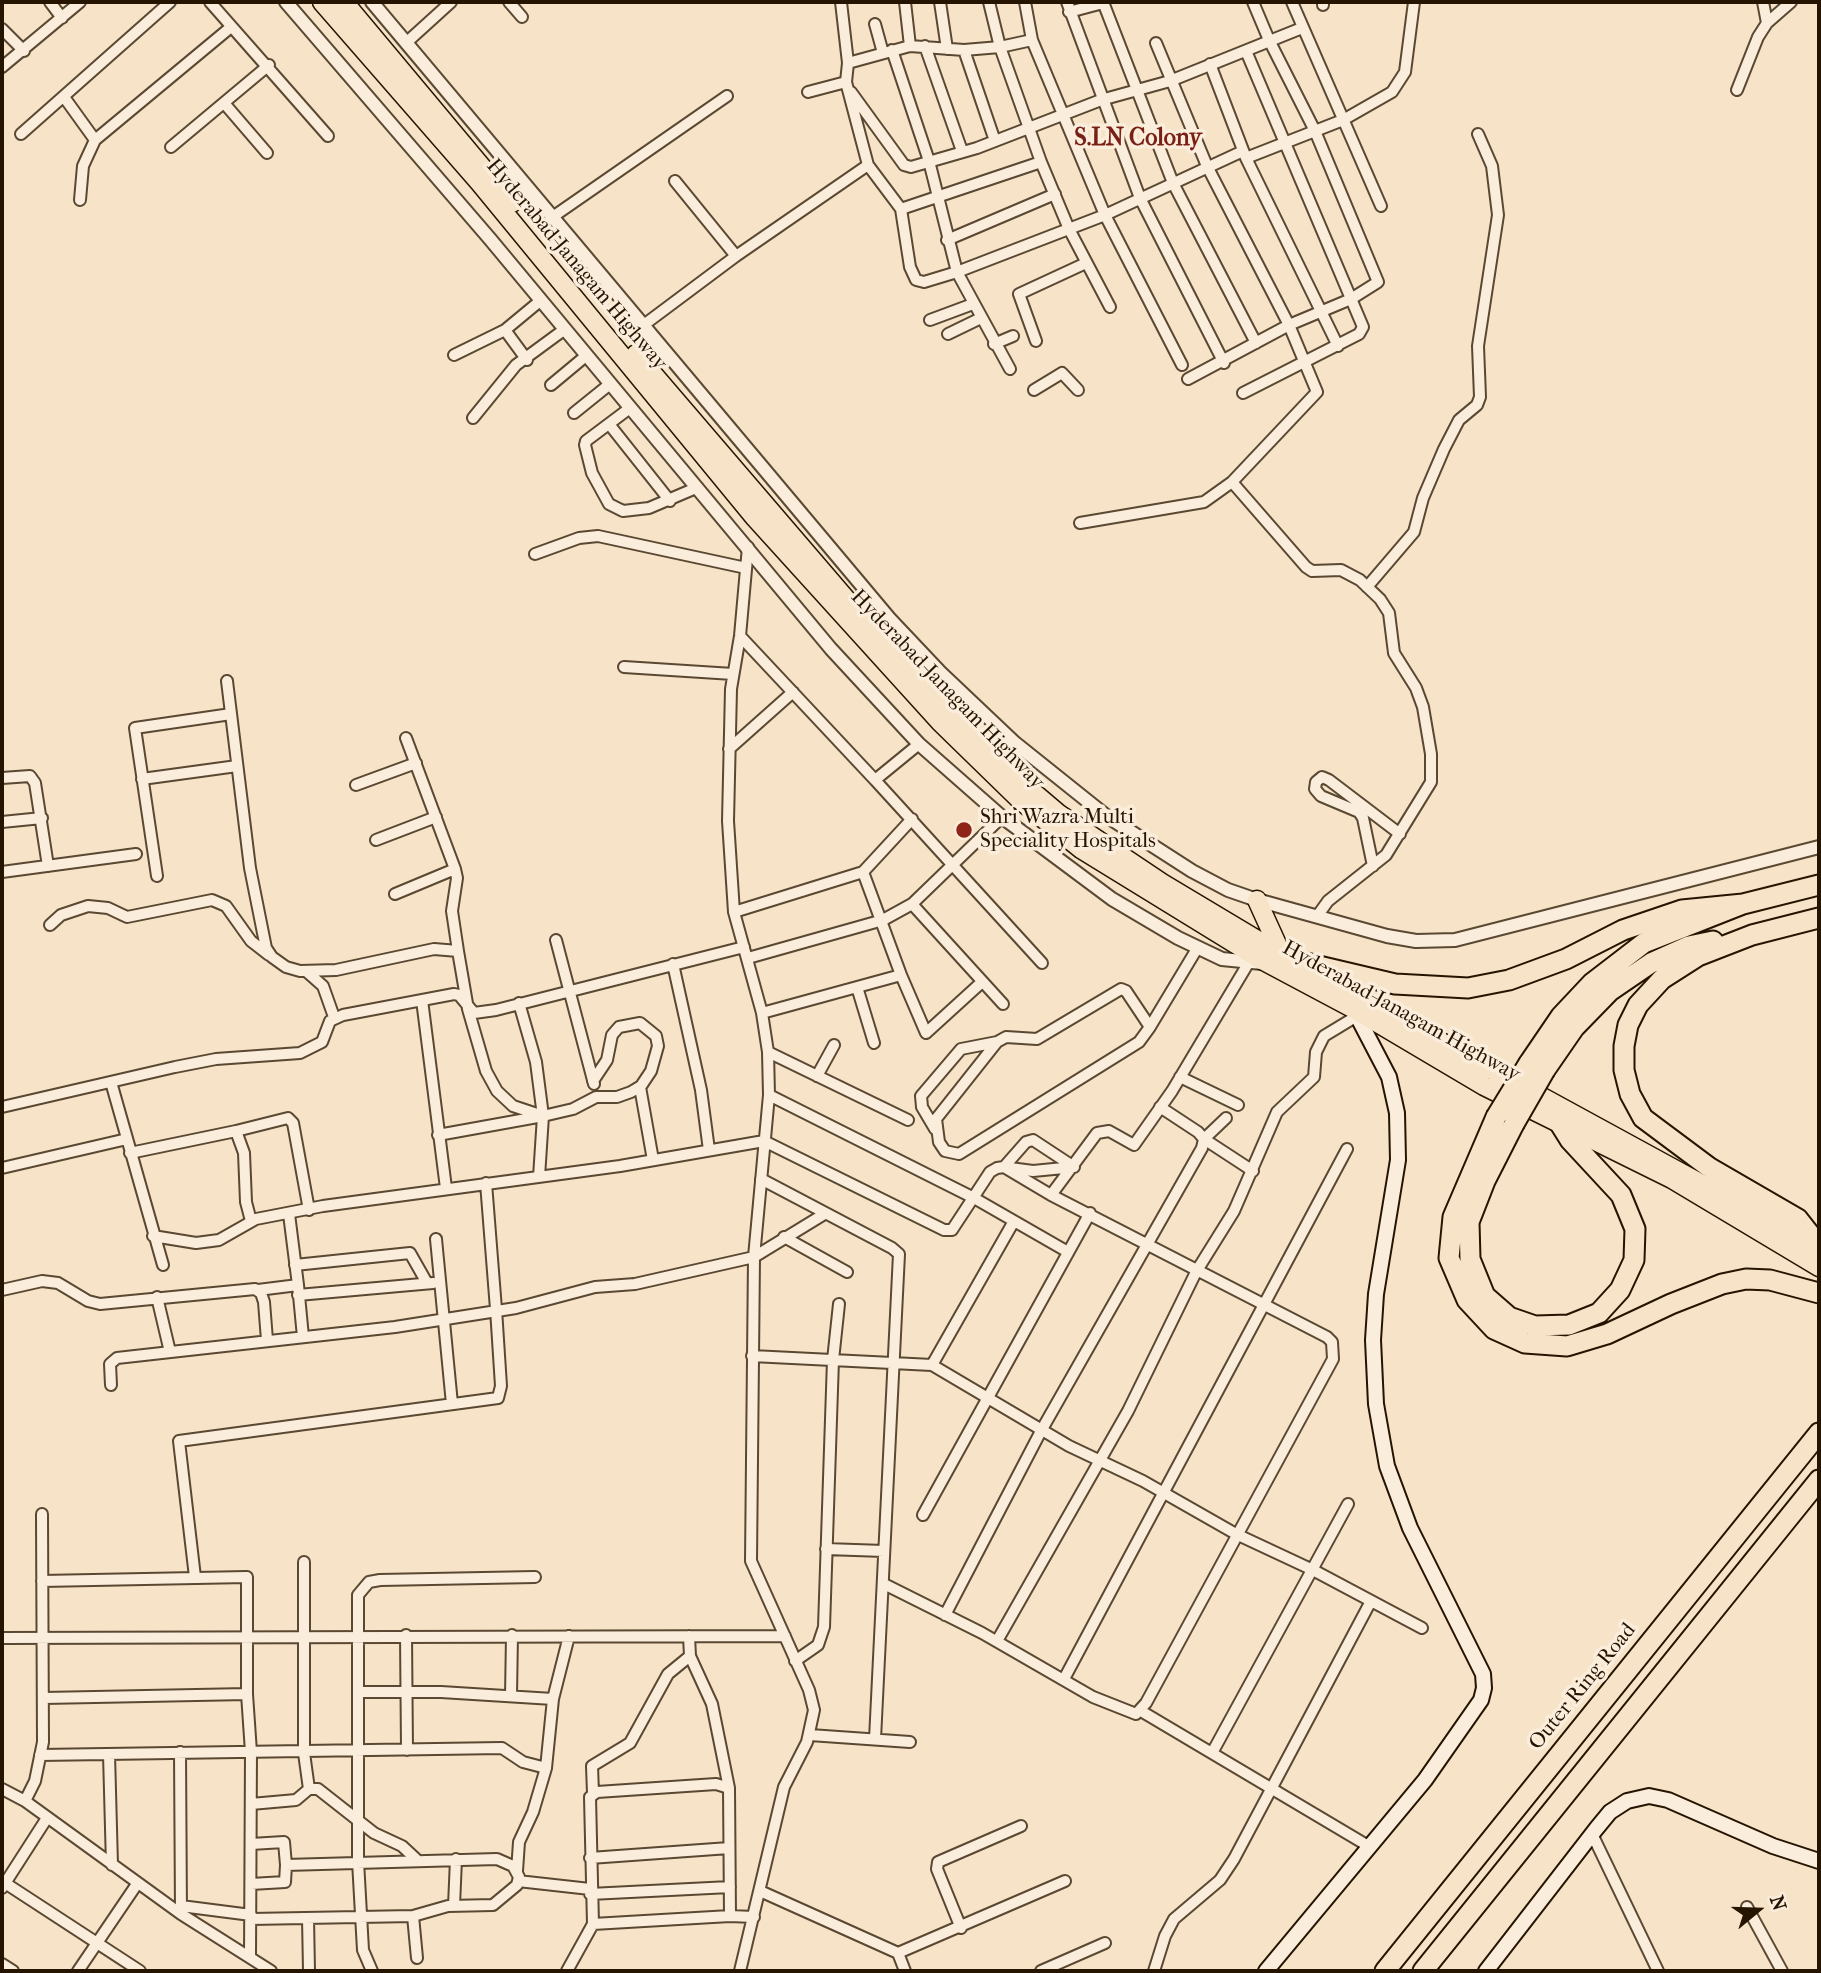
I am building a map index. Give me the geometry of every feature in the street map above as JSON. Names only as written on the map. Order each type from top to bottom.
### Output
[{"type":"highway","name":"Hyderabad-Janagam Highway","points":[[322,2],[479,182],[755,518],[940,722],[1020,800],[1081,849],[1280,959],[1819,1247]]},
{"type":"highway","name":"Hyderabad-Janagam Highway","points":[[344,2],[683,410],[859,614],[955,719],[1015,776],[1109,850],[1280,959],[1356,1012],[1484,1087],[1672,1179],[1819,1267]]},
{"type":"highway","points":[[1819,885],[1743,904],[1644,943],[1592,983],[1561,1016],[1537,1066],[1453,1217],[1449,1258],[1466,1300],[1494,1329],[1525,1343],[1567,1346],[1607,1334],[1722,1284],[1746,1279],[1770,1280],[1819,1293]]},
{"type":"highway","points":[[1257,900],[1280,959],[1395,984],[1468,988],[1509,980],[1566,959],[1623,930],[1682,910],[1743,904]]},
{"type":"highway","points":[[1537,1066],[1609,991],[1651,963],[1689,946],[1752,935],[1819,918]]},
{"type":"highway","points":[[1752,935],[1698,956],[1662,979],[1638,1005],[1628,1025],[1624,1070],[1630,1094],[1643,1118],[1710,1168],[1798,1219],[1819,1247]]},
{"type":"highway","points":[[1505,1121],[1469,1223],[1470,1259],[1485,1296],[1509,1317],[1535,1326],[1569,1325],[1599,1313],[1620,1290],[1634,1261],[1635,1229],[1621,1195],[1570,1140],[1560,1124]]},
{"type":"highway","name":"Outer Ring Road","points":[[1385,1971],[1819,1433]]},
{"type":"highway","points":[[1423,1971],[1819,1480]]},
{"type":"main road","points":[[1266,1971],[1425,1780],[1481,1700],[1484,1688],[1483,1674],[1410,1528],[1387,1466],[1376,1404],[1373,1340],[1376,1294],[1398,1160],[1397,1113],[1389,1077],[1356,1012]]},
{"type":"main road","points":[[1486,1971],[1610,1812],[1627,1801],[1649,1796],[1668,1800],[1773,1846],[1819,1861]]},
{"type":"street","points":[[50,2],[62,18]]},
{"type":"street","points":[[2,67],[80,2]]},
{"type":"street","points":[[21,134],[170,2]]},
{"type":"street","points":[[210,2],[269,65],[328,136]]},
{"type":"street","points":[[286,2],[587,355],[831,649],[919,744],[1002,817],[1112,899],[1222,959],[1248,962],[1280,959]]},
{"type":"street","points":[[372,2],[645,324],[889,618],[949,681],[1015,743],[1105,815],[1192,871],[1228,890],[1257,900],[1387,936],[1455,940],[1819,847]]},
{"type":"street","points":[[509,2],[522,17]]},
{"type":"street","points":[[841,2],[849,87],[868,165],[901,209],[910,267],[916,280],[923,282],[957,272],[1105,215],[1207,166],[1284,144],[1343,120],[1392,92],[1405,72],[1414,2]]},
{"type":"street","points":[[905,2],[910,46]]},
{"type":"street","points":[[940,2],[947,49]]},
{"type":"street","points":[[989,2],[1000,47],[1041,162],[1069,229],[1110,307]]},
{"type":"street","points":[[1025,2],[1032,40],[1105,215],[1182,365]]},
{"type":"street","points":[[1188,379],[1224,363],[1289,325],[1351,299],[1377,284],[1378,278],[1315,131],[1269,40],[1254,2]]},
{"type":"street","points":[[1292,2],[1381,205]]},
{"type":"street","points":[[1763,2],[1767,23]]},
{"type":"street","points":[[1737,90],[1758,37],[1767,23],[1791,2]]},
{"type":"street","points":[[407,42],[446,3]]},
{"type":"street","points":[[1224,363],[1140,198],[1068,7],[1103,3],[1173,183],[1256,343]]},
{"type":"street","points":[[875,24],[929,161],[957,272],[1010,369]]},
{"type":"street","points":[[80,200],[83,166],[96,139],[232,27]]},
{"type":"street","points":[[849,87],[904,166],[911,167],[995,141],[1101,100],[1170,81],[1302,28]]},
{"type":"street","points":[[2,29],[24,51]]},
{"type":"street","points":[[848,63],[910,46],[964,50],[1000,47],[1032,40]]},
{"type":"street","points":[[1080,523],[1204,502],[1233,482],[1315,396],[1316,385],[1306,362],[1207,166],[1156,43]]},
{"type":"street","points":[[925,46],[962,151]]},
{"type":"street","points":[[964,50],[995,141]]},
{"type":"street","points":[[1243,393],[1338,346],[1363,329],[1246,51]]},
{"type":"street","points":[[1210,64],[1245,155],[1319,313],[1338,346]]},
{"type":"street","points":[[171,147],[269,65]]},
{"type":"street","points":[[808,92],[849,87]]},
{"type":"street","points":[[554,216],[727,96]]},
{"type":"street","points":[[64,97],[96,139]]},
{"type":"street","points":[[223,103],[267,153]]},
{"type":"street","points":[[1367,587],[1414,532],[1423,498],[1444,449],[1459,420],[1477,405],[1480,397],[1478,346],[1498,215],[1492,166],[1478,134]]},
{"type":"street","points":[[901,209],[938,199],[1041,162]]},
{"type":"street","points":[[645,324],[736,256],[868,165]]},
{"type":"street","points":[[676,181],[736,256]]},
{"type":"street","points":[[947,240],[1055,194]]},
{"type":"street","points":[[1036,341],[1019,295],[1086,263]]},
{"type":"street","points":[[454,355],[505,330],[540,300]]},
{"type":"street","points":[[930,320],[974,304]]},
{"type":"street","points":[[948,334],[981,318]]},
{"type":"street","points":[[473,418],[516,365],[527,360],[565,329]]},
{"type":"street","points":[[505,330],[527,360]]},
{"type":"street","points":[[995,344],[1013,336]]},
{"type":"street","points":[[551,384],[587,355]]},
{"type":"street","points":[[1034,390],[1062,373],[1079,390]]},
{"type":"street","points":[[574,413],[610,384]]},
{"type":"street","points":[[630,408],[586,441],[600,494],[609,504],[623,511],[649,508],[696,488]]},
{"type":"street","points":[[609,424],[670,501]]},
{"type":"street","points":[[1233,482],[1306,567],[1312,570],[1341,570],[1367,587],[1389,613],[1394,653],[1416,688],[1423,708],[1431,754],[1432,782],[1386,855],[1328,901],[1318,915]]},
{"type":"street","points":[[535,554],[579,538],[598,536],[746,568]]},
{"type":"street","points":[[740,1971],[784,1787],[810,1735],[814,1710],[809,1690],[751,1560],[754,1257],[769,1095],[768,1052],[762,1013],[734,912],[728,821],[733,674],[740,636],[748,547]]},
{"type":"street","points":[[740,636],[912,818],[1042,963]]},
{"type":"street","points":[[624,667],[733,674]]},
{"type":"street","points":[[227,681],[250,868],[266,948],[272,957]]},
{"type":"street","points":[[729,749],[793,692]]},
{"type":"street","points":[[157,876],[135,728],[231,714]]},
{"type":"street","points":[[406,738],[455,869],[457,878],[452,911],[458,951],[468,1009],[486,1070],[497,1091],[513,1106],[543,1116]]},
{"type":"street","points":[[876,780],[919,744]]},
{"type":"street","points":[[356,785],[415,763]]},
{"type":"street","points":[[142,779],[237,766]]},
{"type":"street","points":[[2,778],[30,776],[35,783],[48,866]]},
{"type":"street","points":[[1373,866],[1363,818],[1359,812],[1321,796],[1315,789],[1317,782],[1322,777],[1329,780],[1400,834]]},
{"type":"street","points":[[376,840],[436,817]]},
{"type":"street","points":[[2,1107],[216,1059],[300,1053],[322,1042],[334,1017],[454,994],[459,995],[474,1013],[673,964],[746,952],[883,920],[912,904],[1002,817]]},
{"type":"street","points":[[2,822],[42,818]]},
{"type":"street","points":[[734,912],[863,872],[912,818]]},
{"type":"street","points":[[2,872],[136,854]]},
{"type":"street","points":[[395,894],[455,869]]},
{"type":"street","points":[[863,872],[883,920],[901,975],[926,1033],[982,982]]},
{"type":"street","points":[[50,925],[61,915],[88,906],[108,908],[127,917],[212,900],[226,906],[251,941],[286,967],[306,971],[337,970],[434,949],[458,951]]},
{"type":"street","points":[[912,904],[1003,1004]]},
{"type":"street","points":[[556,940],[596,1097]]},
{"type":"street","points":[[1150,1027],[1122,989],[1037,1039],[1014,1037],[961,1049],[921,1096],[922,1107],[945,1151],[959,1154],[1139,1042],[1150,1027],[1198,947]]},
{"type":"street","points":[[1051,1195],[1101,1131],[1109,1131],[1134,1145],[1180,1077],[1248,962]]},
{"type":"street","points":[[673,964],[701,1090],[709,1150]]},
{"type":"street","points":[[306,971],[323,986],[334,1017]]},
{"type":"street","points":[[762,1013],[901,975]]},
{"type":"street","points":[[857,987],[874,1043]]},
{"type":"street","points":[[422,1000],[446,1188]]},
{"type":"street","points":[[519,1003],[536,1062],[543,1116],[539,1177]]},
{"type":"street","points":[[997,1641],[1128,1411],[1196,1272],[1234,1211],[1277,1112],[1314,1077],[1316,1052],[1324,1036],[1356,1012]]},
{"type":"street","points":[[438,1135],[573,1109],[596,1097],[617,1097],[640,1087],[651,1071],[659,1046],[656,1035],[640,1023],[619,1027],[612,1035],[607,1060],[593,1081]]},
{"type":"street","points":[[935,1129],[936,1119],[998,1042]]},
{"type":"street","points":[[817,1076],[834,1045]]},
{"type":"street","points":[[768,1052],[908,1120]]},
{"type":"street","points":[[1180,1077],[1238,1105]]},
{"type":"street","points":[[110,1082],[163,1265]]},
{"type":"street","points":[[640,1087],[653,1160]]},
{"type":"street","points":[[769,1095],[974,1198],[1068,1252]]},
{"type":"street","points":[[1160,1107],[1253,1171]]},
{"type":"street","points":[[130,1153],[289,1118],[293,1123],[309,1210]]},
{"type":"street","points":[[945,1615],[1041,1431],[1204,1139],[1226,1118]]},
{"type":"street","points":[[236,1131],[244,1153],[246,1202],[251,1221]]},
{"type":"street","points":[[2,1168],[127,1139]]},
{"type":"street","points":[[1004,1167],[1026,1142],[1032,1140],[1074,1167]]},
{"type":"street","points":[[153,1236],[196,1243],[219,1240],[251,1221],[309,1210],[653,1160],[764,1141],[944,1230],[955,1228],[990,1172],[1004,1167],[1033,1171],[1074,1167]]},
{"type":"street","points":[[1064,1679],[1347,1149]]},
{"type":"street","points":[[884,1584],[997,1641],[1131,1714],[1141,1711],[1333,1359],[1334,1351],[1327,1337],[1196,1272],[1004,1167]]},
{"type":"street","points":[[761,1179],[899,1254],[875,1739]]},
{"type":"street","points":[[195,1577],[179,1441],[498,1398],[500,1386],[496,1309],[486,1183]]},
{"type":"street","points":[[111,1385],[108,1371],[112,1360],[395,1327],[496,1309],[516,1308],[595,1287],[635,1284],[754,1257],[826,1213]]},
{"type":"street","points":[[923,1516],[986,1396],[1090,1213]]},
{"type":"street","points":[[289,1214],[303,1337]]},
{"type":"street","points":[[932,1365],[1014,1221]]},
{"type":"street","points":[[785,1237],[847,1272]]},
{"type":"street","points":[[436,1239],[433,1283],[441,1319],[452,1404]]},
{"type":"street","points":[[295,1265],[410,1254],[433,1283]]},
{"type":"street","points":[[2,1290],[42,1281],[58,1283],[88,1301],[100,1304],[244,1288],[298,1290],[433,1283]]},
{"type":"street","points":[[258,1290],[264,1302],[267,1340]]},
{"type":"street","points":[[157,1297],[170,1353]]},
{"type":"street","points":[[795,1661],[818,1645],[824,1627],[833,1360],[839,1304]]},
{"type":"street","points":[[752,1356],[894,1360],[932,1365],[1041,1431],[1422,1628]]},
{"type":"street","points":[[1212,1753],[1348,1504]]},
{"type":"street","points":[[25,1801],[35,1781],[40,1755],[44,1698],[42,1514]]},
{"type":"street","points":[[826,1549],[884,1551]]},
{"type":"street","points":[[304,1562],[304,1753],[309,1789]]},
{"type":"street","points":[[42,1581],[247,1577],[247,1695],[251,1752],[250,1957]]},
{"type":"street","points":[[372,1971],[363,1950],[358,1861],[358,1595],[369,1582],[535,1577]]},
{"type":"street","points":[[1154,1971],[1165,1936],[1174,1919],[1220,1880],[1371,1601]]},
{"type":"street","points":[[406,1635],[407,1750]]},
{"type":"street","points":[[511,1696],[512,1635]]},
{"type":"street","points":[[181,1910],[251,1917],[308,1918],[413,1916],[454,1906],[493,1905],[517,1876],[519,1842],[533,1812],[546,1768],[553,1699],[569,1636]]},
{"type":"street","points":[[689,1636],[690,1656],[712,1704],[729,1788],[730,1916]]},
{"type":"street","points":[[2,1638],[785,1636]]},
{"type":"street","points":[[567,1971],[593,1924],[590,1892],[592,1766],[630,1743],[667,1674],[690,1656]]},
{"type":"street","points":[[359,1692],[553,1699]]},
{"type":"street","points":[[44,1698],[247,1695]]},
{"type":"street","points":[[1141,1711],[1370,1847]]},
{"type":"street","points":[[810,1735],[910,1742]]},
{"type":"street","points":[[40,1755],[502,1748],[523,1762],[546,1768]]},
{"type":"street","points":[[180,1752],[181,1910]]},
{"type":"street","points":[[109,1754],[112,1865]]},
{"type":"street","points":[[593,1793],[716,1784],[729,1788]]},
{"type":"street","points":[[2,1788],[25,1801],[136,1884],[181,1910],[271,1971]]},
{"type":"street","points":[[251,1804],[296,1800],[309,1789],[318,1789],[357,1820],[402,1846],[416,1859]]},
{"type":"street","points":[[47,1818],[3,1884],[140,1971]]},
{"type":"street","points":[[961,1928],[937,1869],[938,1862],[1021,1826]]},
{"type":"street","points":[[1593,1836],[1658,1971]]},
{"type":"street","points":[[251,1844],[284,1842],[286,1865],[285,1882],[251,1884]]},
{"type":"street","points":[[590,1858],[729,1848]]},
{"type":"street","points":[[286,1865],[416,1859],[497,1859],[517,1876],[590,1892],[730,1886]]},
{"type":"street","points":[[454,1906],[456,1859]]},
{"type":"street","points":[[898,1953],[1065,1881]]},
{"type":"street","points":[[78,1971],[136,1884]]},
{"type":"street","points":[[760,1891],[898,1953],[905,1971]]},
{"type":"street","points":[[1747,1907],[1782,1971]]},
{"type":"street","points":[[413,1916],[416,1958]]},
{"type":"street","points":[[593,1924],[754,1917]]},
{"type":"street","points":[[308,1918],[309,1971]]},
{"type":"street","points":[[1041,1971],[1105,1943]]},
{"type":"street","points":[[2,1964],[13,1971]]},
{"type":"place","name":"Shri Wazra Multi Speciality Hospitals","points":[[964,830]]},
{"type":"district","name":"S.LN Colony","points":[[1138,139]]}]
